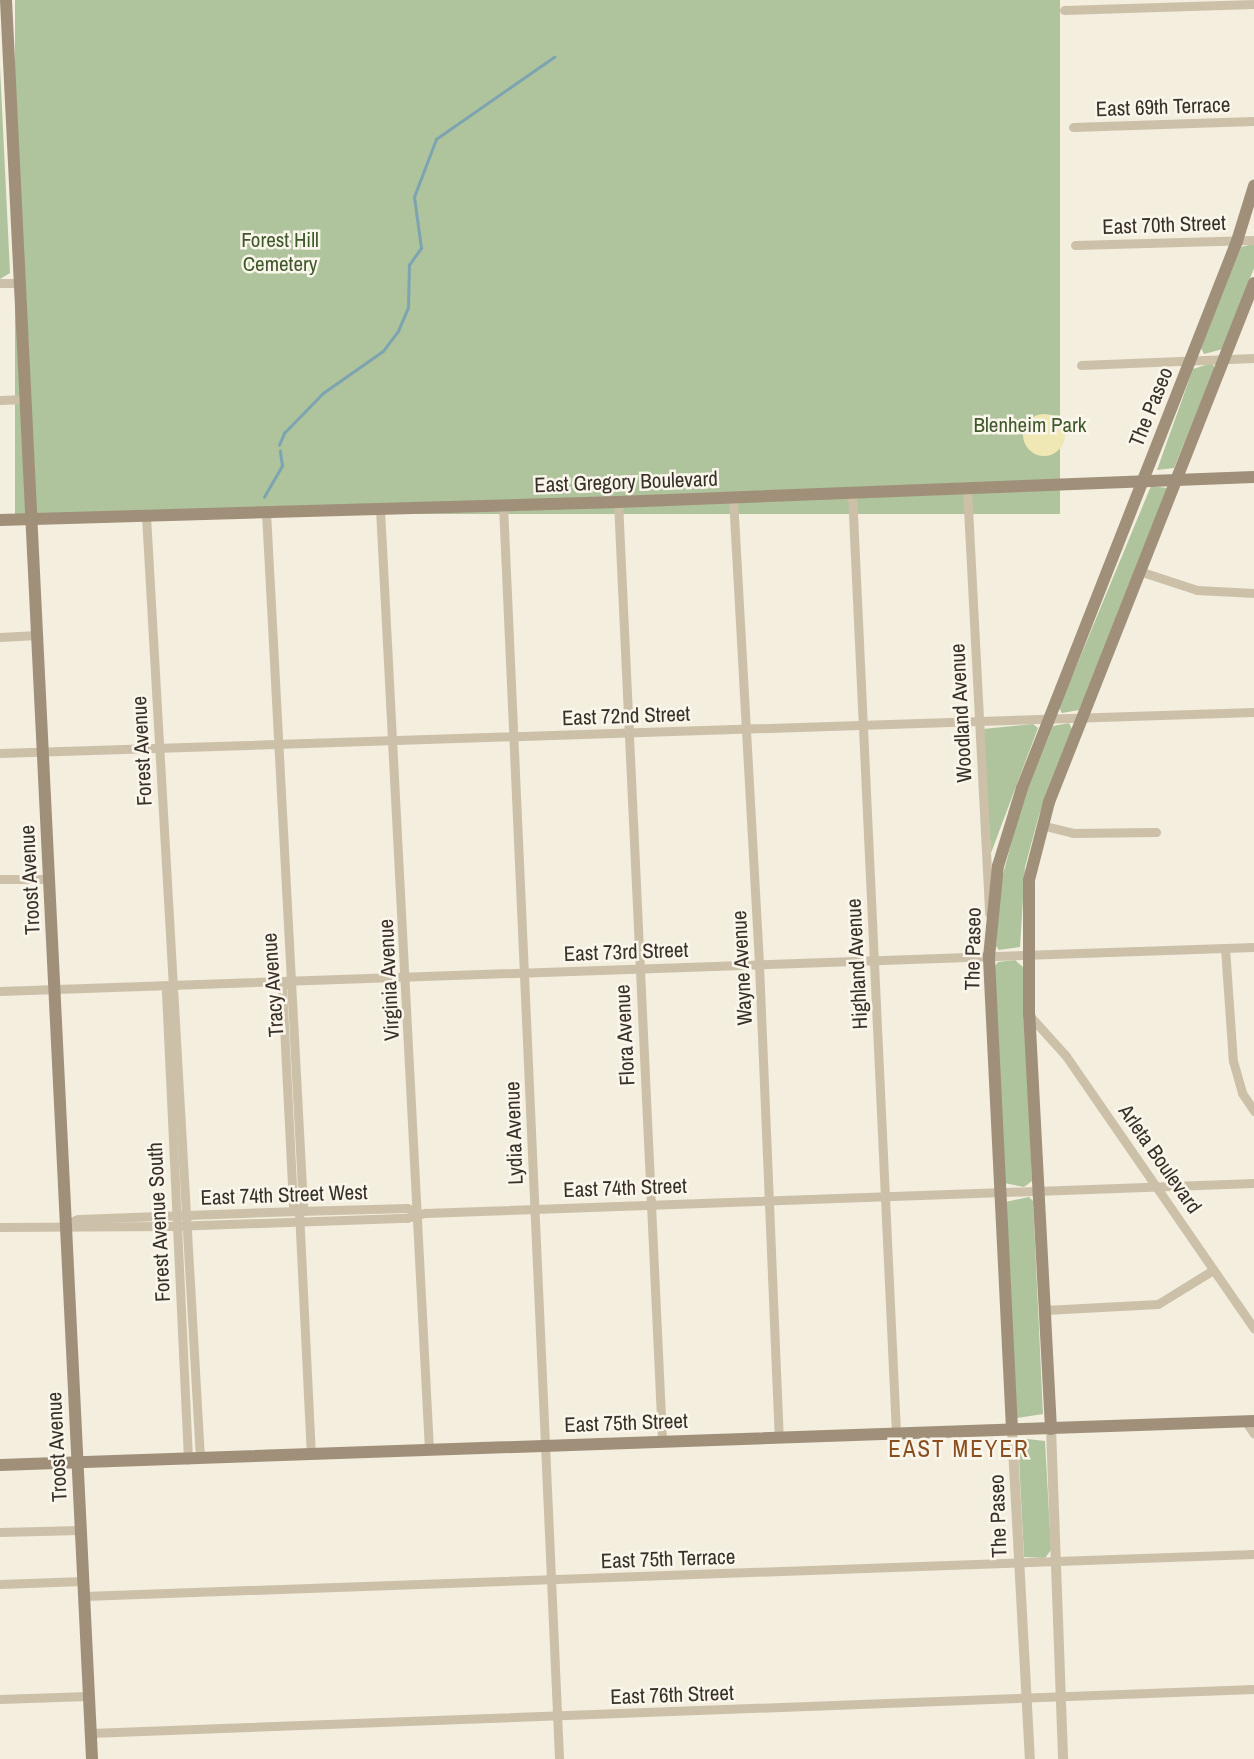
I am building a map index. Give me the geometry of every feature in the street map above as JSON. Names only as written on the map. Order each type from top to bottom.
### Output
[{"type":"main road","name":"Troost Avenue","points":[[6,0],[92,1759]]},
{"type":"main road","name":"The Paseo","points":[[1012,1429],[989,957],[1004,843],[1050,718],[1237,241],[1254,186]]},
{"type":"main road","points":[[1051,1429],[1028,1015],[1026,955],[1029,880],[1041,825],[1227,359],[1254,283]]},
{"type":"main road","name":"East Gregory Boulevard","points":[[0,520],[503,506],[1254,477]]},
{"type":"main road","name":"East 75th Street","points":[[0,1465],[662,1440],[1250,1422]]},
{"type":"street","points":[[1064,10],[1254,4]]},
{"type":"street","name":"East 69th Terrace","points":[[1073,127],[1254,121]]},
{"type":"street","name":"East 70th Street","points":[[1075,245],[1254,240]]},
{"type":"street","points":[[0,283],[21,283]]},
{"type":"street","points":[[1081,365],[1254,358]]},
{"type":"street","points":[[0,400],[26,399]]},
{"type":"street","name":"Woodland Avenue","points":[[967,489],[990,935]]},
{"type":"street","name":"Highland Avenue","points":[[852,493],[897,1433]]},
{"type":"street","name":"Wayne Avenue","points":[[733,498],[760,965],[779,1437]]},
{"type":"street","name":"Flora Avenue","points":[[618,502],[662,1440]]},
{"type":"street","name":"Lydia Avenue","points":[[503,506],[559,1759]]},
{"type":"street","name":"Virginia Avenue","points":[[380,509],[407,977],[429,1449]]},
{"type":"street","name":"Tracy Avenue","points":[[266,512],[288,981],[303,1206],[299,1216],[311,1454]]},
{"type":"street","name":"Forest Avenue","points":[[146,516],[171,985]]},
{"type":"street","points":[[1142,572],[1198,590],[1254,593]]},
{"type":"street","points":[[0,637],[37,635]]},
{"type":"street","name":"East 72nd Street","points":[[0,753],[1254,712]]},
{"type":"street","points":[[1041,825],[1073,834],[1156,832]]},
{"type":"street","points":[[0,879],[49,879]]},
{"type":"street","name":"East 73rd Street","points":[[0,991],[1254,947]]},
{"type":"street","points":[[1225,948],[1233,1061],[1242,1093],[1254,1111]]},
{"type":"street","points":[[171,985],[176,991],[188,1221],[194,1459]]},
{"type":"street","name":"Forest Avenue South","points":[[171,985],[166,992],[176,1221],[194,1459]]},
{"type":"street","name":"Arleta Boulevard","points":[[1028,1015],[1066,1056],[1159,1186],[1254,1329]]},
{"type":"street","name":"East 74th Street","points":[[419,1213],[1254,1183]]},
{"type":"street","name":"East 74th Street West","points":[[66,1224],[78,1219],[188,1221],[407,1208],[419,1213]]},
{"type":"street","points":[[0,1227],[66,1224]]},
{"type":"street","points":[[1045,1310],[1158,1304],[1213,1270]]},
{"type":"street","points":[[1250,1422],[1254,1434]]},
{"type":"street","name":"The Paseo","points":[[1012,1429],[1030,1759]]},
{"type":"street","points":[[1051,1429],[1063,1759]]},
{"type":"street","points":[[0,1532],[80,1530]]},
{"type":"street","name":"East 75th Terrace","points":[[84,1596],[1254,1554]]},
{"type":"street","points":[[0,1584],[83,1581]]},
{"type":"street","name":"East 76th Street","points":[[90,1732],[1027,1700],[1254,1689]]},
{"type":"street","points":[[0,1699],[88,1696]]},
{"type":"green space","name":"Forest Hill Cemetery","points":[[15,0],[1060,0],[1060,514],[15,514]]},
{"type":"green space","points":[[0,67],[10,273],[0,279]]},
{"type":"green space","points":[[1254,244],[1254,268],[1223,349],[1204,354],[1201,348],[1241,247]]},
{"type":"green space","points":[[1212,363],[1215,368],[1174,468],[1157,470],[1193,369]]},
{"type":"green space","points":[[1151,486],[1167,488],[1079,710],[1062,713],[1059,708]]},
{"type":"green space","points":[[1069,723],[1072,729],[1039,815],[1025,867],[1020,947],[999,950],[996,946],[1001,882],[1021,806],[1053,726]]},
{"type":"green space","points":[[1033,724],[1038,728],[991,853],[983,729]]},
{"type":"green space","points":[[1015,960],[1023,967],[1032,1181],[1024,1187],[1004,1183],[994,967],[998,962]]},
{"type":"green space","points":[[1029,1197],[1033,1201],[1043,1414],[1017,1418],[1005,1202]]},
{"type":"green space","points":[[1018,1438],[1045,1441],[1051,1550],[1045,1558],[1024,1557]]},
{"type":"sand","points":[[1044,414],[1059,420],[1065,435],[1059,450],[1044,456],[1029,450],[1023,435],[1029,420]]},
{"type":"waterway","points":[[279,445],[284,433],[323,393],[383,351],[398,331],[408,308],[409,265],[421,248],[414,197],[436,139],[554,57]]},
{"type":"waterway","points":[[264,497],[282,466],[280,451]]},
{"type":"district","name":"EAST MEYER","points":[[959,1449]]},
{"type":"park label","name":"Blenheim Park","points":[[1030,425]]}]
